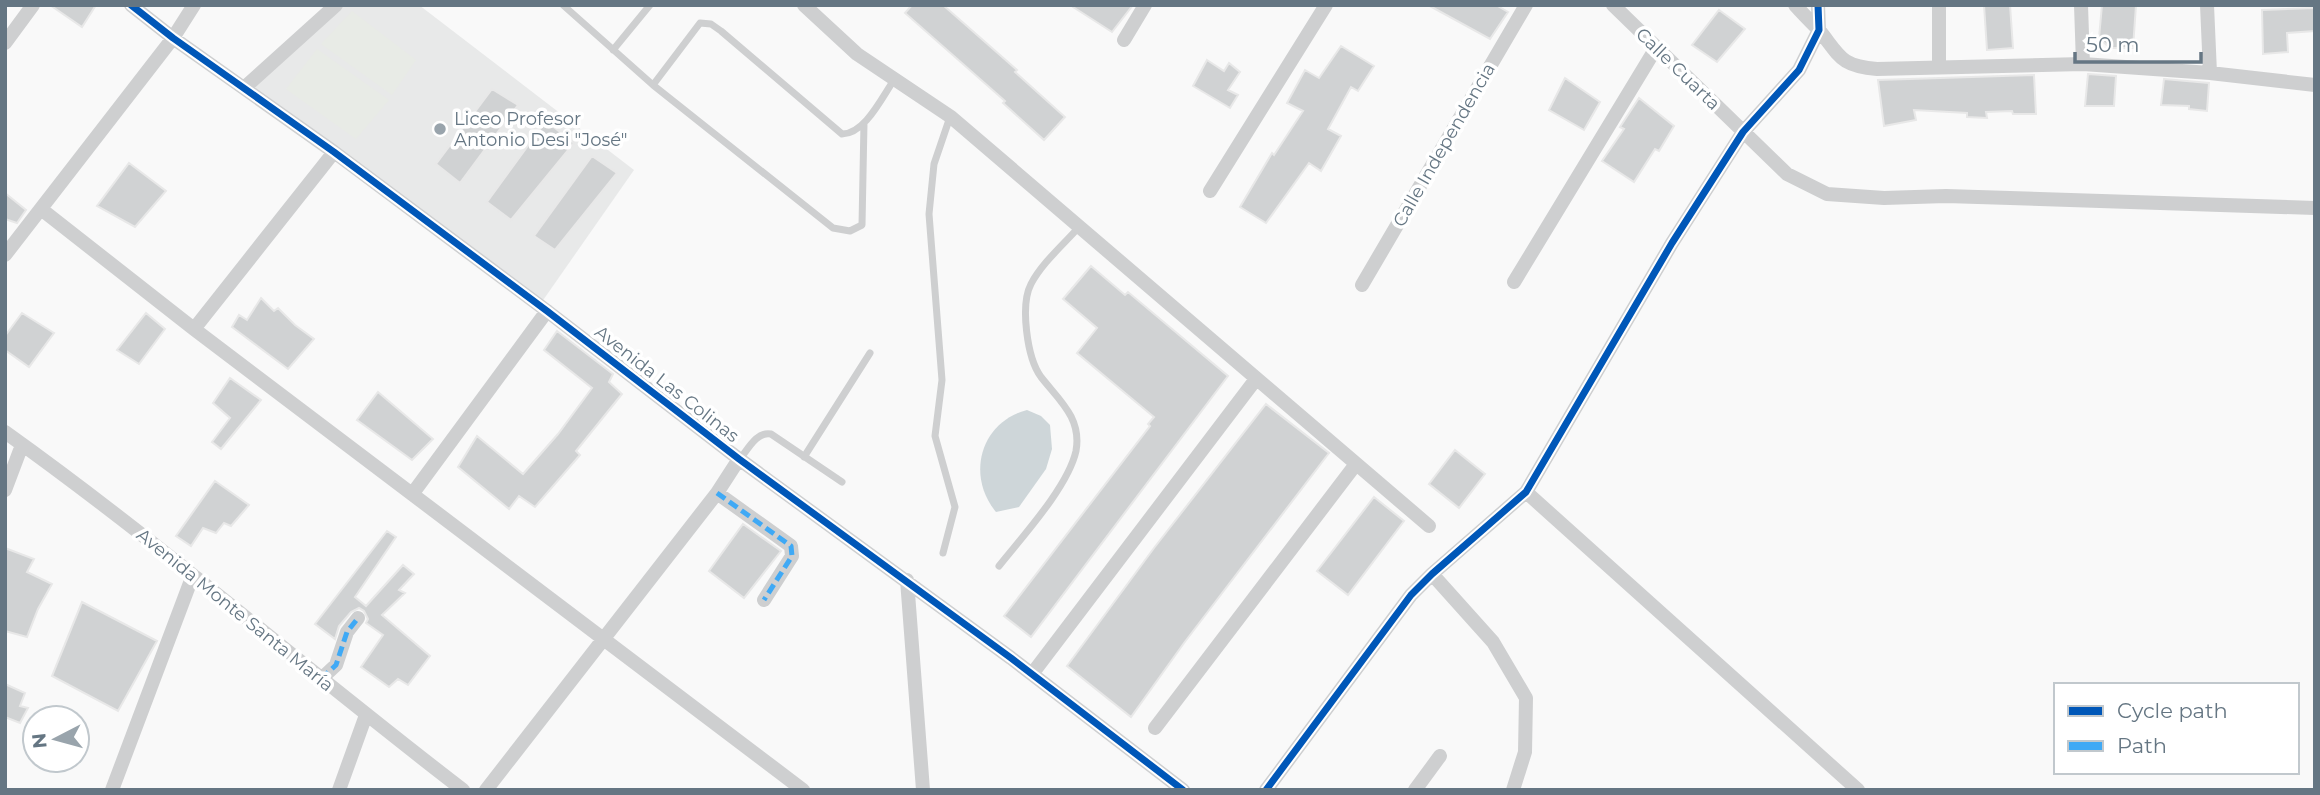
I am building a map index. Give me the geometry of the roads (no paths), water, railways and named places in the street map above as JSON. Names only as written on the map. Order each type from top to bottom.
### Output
[{"type":"street","points":[[5,43],[33,5]]},
{"type":"street","name":"Avenida Las Colinas","points":[[131,5],[334,152],[739,459],[907,580],[1183,790]]},
{"type":"street","points":[[5,255],[173,38],[194,5]]},
{"type":"street","points":[[244,88],[336,5]]},
{"type":"street","points":[[804,5],[858,54],[951,117],[1429,526]]},
{"type":"street","points":[[1124,40],[1146,5]]},
{"type":"street","points":[[1210,191],[1326,5]]},
{"type":"street","name":"Calle Independencia","points":[[1362,285],[1526,5]]},
{"type":"street","name":"Calle Cuarta","points":[[1613,5],[1787,174],[1827,194],[1884,198],[1946,196],[2315,208]]},
{"type":"street","points":[[1795,5],[1819,30],[1838,56],[1858,67],[1877,69],[2083,64],[2210,73],[2315,85]]},
{"type":"street","points":[[1266,790],[1411,595],[1526,492],[1672,243],[1743,132],[1799,70],[1819,30],[1818,5]]},
{"type":"street","points":[[1939,5],[1939,66]]},
{"type":"street","points":[[2081,5],[2083,64]]},
{"type":"street","points":[[2207,5],[2210,73]]},
{"type":"street","points":[[1514,282],[1656,48]]},
{"type":"street","points":[[194,329],[334,152]]},
{"type":"street","points":[[41,209],[194,329],[803,790]]},
{"type":"street","points":[[413,493],[547,311]]},
{"type":"street","points":[[1032,674],[1256,379]]},
{"type":"street","name":"Avenida Monte Santa María","points":[[5,432],[193,575],[463,790]]},
{"type":"street","points":[[5,490],[22,444]]},
{"type":"street","points":[[486,790],[716,493],[739,459]]},
{"type":"street","points":[[1155,728],[1356,464]]},
{"type":"street","points":[[1526,492],[1858,790]]},
{"type":"street","points":[[716,493],[791,546],[792,556],[764,600]]},
{"type":"street","points":[[1432,574],[1493,642],[1526,698],[1525,752],[1513,790]]},
{"type":"street","points":[[112,790],[193,575]]},
{"type":"street","points":[[907,580],[923,790]]},
{"type":"street","points":[[321,679],[337,665],[347,632],[358,618]]},
{"type":"street","points":[[338,790],[366,715]]},
{"type":"street","points":[[1415,790],[1440,756]]},
{"type":"lane","points":[[563,5],[653,85],[833,228],[850,231],[862,225],[864,123]]},
{"type":"lane","points":[[613,50],[650,5]]},
{"type":"lane","points":[[653,85],[700,23],[712,24],[842,134],[852,132],[864,123],[894,79]]},
{"type":"lane","points":[[943,553],[955,507],[935,436],[942,380],[929,214],[934,164],[951,117]]},
{"type":"lane","points":[[999,566],[1042,514],[1068,471],[1076,452],[1077,434],[1072,415],[1039,374],[1024,320],[1030,284],[1079,227]]},
{"type":"lane","points":[[804,457],[870,353]]},
{"type":"lane","points":[[739,459],[760,435],[771,434],[842,482]]},
{"type":"place","name":"Liceo Profesor Antonio Desi \"José\"","points":[[440,129]]}]
